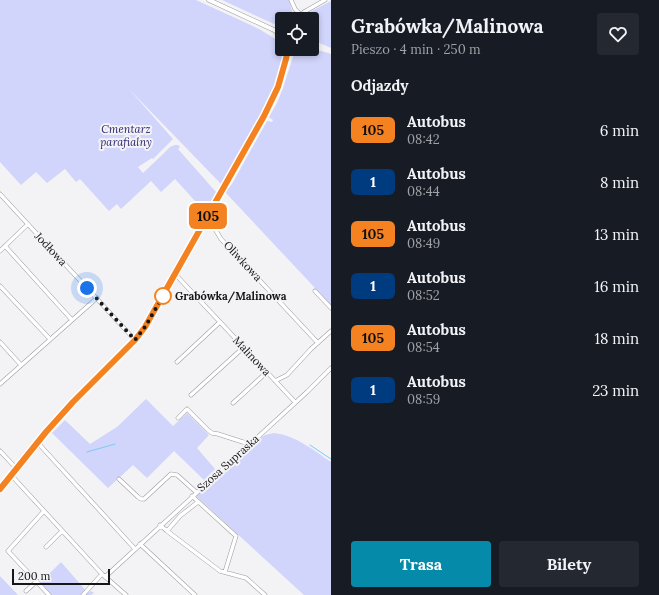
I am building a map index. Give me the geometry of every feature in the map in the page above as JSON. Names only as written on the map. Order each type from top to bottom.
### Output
[{"type":"street","points":[[210,0],[274,30]]},
{"type":"street","points":[[291,0],[298,12]]},
{"type":"street","points":[[306,12],[325,0]]},
{"type":"street","points":[[0,489],[37,442],[73,402],[135,340],[145,327],[273,99],[287,56]]},
{"type":"street","name":"Jodłowa","points":[[0,194],[135,340]]},
{"type":"street","name":"Oliwkowa","points":[[206,220],[215,227],[216,232],[221,238],[318,343]]},
{"type":"street","points":[[0,251],[28,224]]},
{"type":"street","points":[[5,246],[72,320]]},
{"type":"street","name":"Malinowa","points":[[175,274],[295,402]]},
{"type":"street","points":[[0,286],[50,339]]},
{"type":"street","points":[[315,291],[331,308]]},
{"type":"street","points":[[0,384],[97,298]]},
{"type":"street","points":[[177,362],[220,322]]},
{"type":"street","points":[[275,381],[287,375],[331,331]]},
{"type":"street","points":[[0,342],[21,365]]},
{"type":"street","points":[[191,396],[244,347]]},
{"type":"street","points":[[295,402],[330,370]]},
{"type":"street","points":[[232,403],[267,372]]},
{"type":"street","name":"Szosa Supraska","points":[[83,595],[295,402]]},
{"type":"street","points":[[178,418],[187,409],[212,433],[249,444]]},
{"type":"street","points":[[37,442],[135,549]]},
{"type":"street","points":[[0,451],[16,468]]},
{"type":"street","points":[[119,478],[141,500],[144,499],[171,474],[177,475],[196,492]]},
{"type":"street","points":[[11,475],[104,576],[126,595]]},
{"type":"street","points":[[192,496],[236,536],[225,572]]},
{"type":"street","points":[[167,531],[180,516],[198,502]]},
{"type":"street","points":[[44,511],[8,550],[49,595]]},
{"type":"street","points":[[160,525],[220,571],[246,578],[265,595]]},
{"type":"street","points":[[46,547],[62,531]]},
{"type":"street","points":[[140,544],[195,595]]},
{"type":"street","points":[[26,591],[36,582]]},
{"type":"green space","name":"Cmentarz parafialny","points":[[0,0],[196,0],[259,29],[275,39],[275,56],[283,56],[275,86],[263,112],[223,186],[129,89],[173,139],[153,159],[152,158],[138,167],[143,173],[170,147],[178,145],[180,147],[178,149],[216,192],[205,212],[175,179],[161,192],[151,181],[121,209],[117,204],[109,211],[80,179],[76,182],[65,169],[47,183],[36,172],[21,185],[0,162]]},
{"type":"green space","points":[[222,0],[289,0],[292,12],[275,12],[274,24]]},
{"type":"green space","points":[[331,1],[331,48],[319,43],[319,12],[310,12]]},
{"type":"green space","points":[[319,51],[331,54],[331,305],[225,192],[232,184],[267,121],[272,122],[273,120],[269,117],[283,88],[293,56],[319,56]]},
{"type":"green space","points":[[146,399],[173,426],[187,413],[209,435],[197,448],[215,469],[204,480],[174,451],[147,478],[133,465],[108,488],[52,433],[65,420],[90,444],[117,427]]},
{"type":"green space","points":[[274,433],[297,440],[331,462],[331,595],[304,595],[196,496],[257,440],[265,435]]},
{"type":"green space","points":[[61,562],[88,593],[91,591],[94,593],[91,595],[51,595],[40,583]]},
{"type":"green space","points":[[0,576],[18,595],[0,595]]},
{"type":"waterway","points":[[87,452],[115,444]]},
{"type":"waterway","points":[[310,445],[331,459]]},
{"type":"bus line","name":"105","points":[[0,489],[46,432],[73,402],[135,340],[145,327],[273,99],[287,56]]},
{"type":"place","name":"Grabówka/Malinowa","points":[[163,296]]},
{"type":"route","points":[[87,288],[135,340],[145,327],[163,296]]}]
